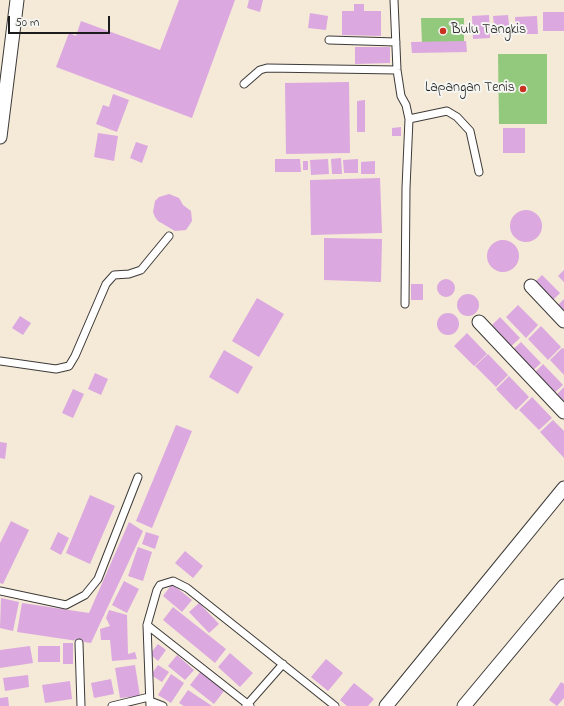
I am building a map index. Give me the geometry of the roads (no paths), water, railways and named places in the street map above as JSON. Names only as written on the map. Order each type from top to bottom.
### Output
[{"type":"street","points":[[0,137],[17,0]]},
{"type":"street","points":[[531,286],[564,321]]},
{"type":"street","points":[[479,322],[564,412]]},
{"type":"street","points":[[386,706],[564,488]]},
{"type":"street","points":[[464,706],[564,586]]},
{"type":"lane","points":[[394,0],[397,70],[401,96],[406,105],[409,119],[406,188],[405,304]]},
{"type":"lane","points":[[329,40],[396,42]]},
{"type":"lane","points":[[244,84],[260,70],[267,68],[397,70]]},
{"type":"lane","points":[[409,119],[447,111],[457,117],[470,132],[479,172]]},
{"type":"lane","points":[[0,361],[56,369],[69,366],[75,356],[106,284],[114,276],[129,274],[141,270],[169,236]]},
{"type":"lane","points":[[0,591],[66,604],[85,595],[98,579],[138,477]]},
{"type":"lane","points":[[150,706],[147,625],[157,590],[160,585],[173,581],[187,588],[335,706]]},
{"type":"lane","points":[[147,625],[248,705],[283,664]]},
{"type":"lane","points":[[79,643],[81,706]]},
{"type":"lane","points":[[112,706],[149,697]]},
{"type":"lane","points":[[149,697],[150,701],[163,706]]},
{"type":"place","name":"Bulu Tangkis","points":[[443,31]]},
{"type":"place","name":"Lapangan Tenis","points":[[523,89]]}]
